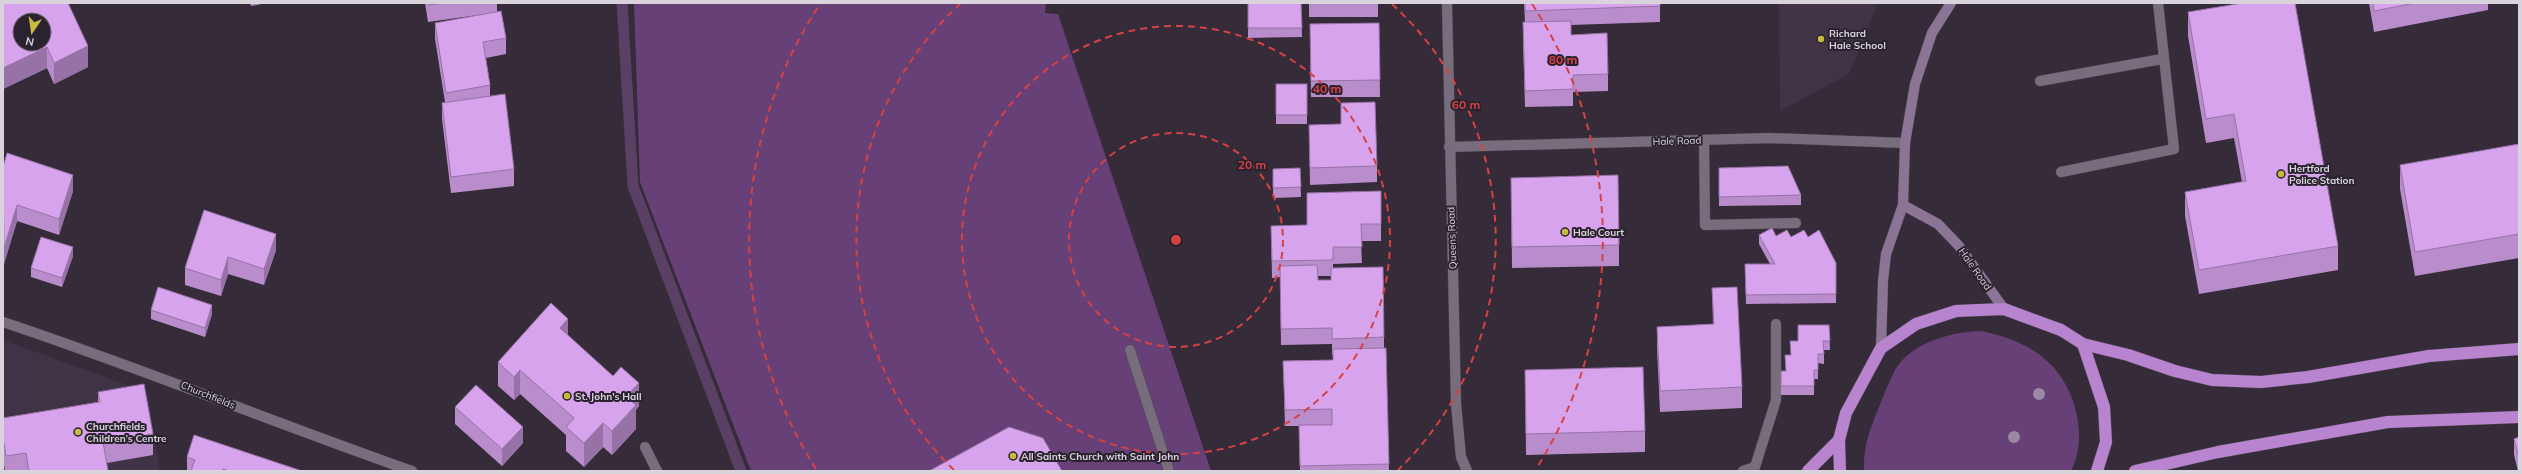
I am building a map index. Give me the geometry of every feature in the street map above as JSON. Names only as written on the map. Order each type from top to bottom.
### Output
[{"type":"highway","points":[[1840,471],[1839,440],[1846,413],[1881,348],[1916,324],[1956,311],[2004,310],[2060,330],[2083,344],[2128,354],[2174,371],[2212,380],[2261,382],[2308,377],[2430,356],[2519,349]]},
{"type":"highway","points":[[2083,344],[2104,407],[2106,442],[2097,471]]},
{"type":"highway","points":[[2135,471],[2218,452],[2388,422],[2519,417]]},
{"type":"highway","points":[[1808,471],[1839,440]]},
{"type":"main road","points":[[1881,348],[1883,281],[1886,254],[1903,205],[1904,143],[1915,84],[1932,33],[1951,3]]},
{"type":"main road","name":"Hale Road","points":[[1903,205],[1938,224],[1959,246],[2004,310]]},
{"type":"street","name":"Queens Road","points":[[1448,3],[1456,404],[1461,457],[1467,471]]},
{"type":"street","points":[[2061,172],[2174,150],[2162,59],[2158,3]]},
{"type":"street","points":[[2040,81],[2162,59]]},
{"type":"street","name":"Hale Road","points":[[1450,147],[1769,138],[1904,143]]},
{"type":"street","points":[[1704,140],[1705,225],[1796,223]]},
{"type":"street","name":"Churchfields","points":[[3,322],[181,384],[294,430],[412,471]]},
{"type":"street","points":[[1743,471],[1755,467],[1776,400],[1776,324]]},
{"type":"street","points":[[1130,350],[1169,471]]},
{"type":"street","points":[[645,447],[657,471]]},
{"type":"shaded area","points":[[634,3],[1046,3],[1045,13],[1058,14],[1211,471],[751,471],[640,182]]},
{"type":"shaded area","name":"Richard Hale School","points":[[1779,3],[1878,3],[1849,74],[1780,111]]},
{"type":"shaded area","points":[[1981,331],[1999,335],[2025,345],[2040,355],[2057,371],[2072,397],[2079,428],[2079,443],[2071,471],[1864,471],[1866,446],[1870,431],[1895,370],[1902,360],[1911,352],[1933,340],[1945,336]]},
{"type":"shaded area","name":"Churchfields Children’s Centre","points":[[3,340],[147,392],[160,471],[3,471]]},
{"type":"building","points":[[3,3],[68,3],[88,46],[54,63],[49,52],[52,52],[52,12],[12,12],[12,52],[37,52],[3,68]]},
{"type":"building","points":[[428,3],[446,3],[428,5]]},
{"type":"building","points":[[1248,3],[1301,3],[1302,28],[1248,28]]},
{"type":"building","points":[[1525,3],[1660,3],[1660,6],[1525,11]]},
{"type":"building","name":"Hertford Police Station","points":[[2243,3],[2295,3],[2338,246],[2199,270],[2185,192],[2246,181],[2234,114],[2206,119],[2188,12]]},
{"type":"building","points":[[2373,3],[2415,3],[2374,11]]},
{"type":"building","points":[[501,11],[506,38],[483,42],[490,85],[446,93],[435,23]]},
{"type":"building","points":[[1571,21],[1571,35],[1607,33],[1608,74],[1573,75],[1573,89],[1525,91],[1523,22]]},
{"type":"building","points":[[1379,23],[1380,80],[1311,81],[1310,24]]},
{"type":"building","points":[[1276,84],[1307,84],[1307,115],[1276,115]]},
{"type":"building","points":[[505,94],[514,169],[451,177],[442,103]]},
{"type":"building","points":[[1375,102],[1377,166],[1310,168],[1309,125],[1341,124],[1341,103]]},
{"type":"building","points":[[2519,144],[2519,234],[2415,252],[2400,165]]},
{"type":"building","points":[[7,153],[73,175],[59,219],[17,205],[4,248],[3,167]]},
{"type":"building","points":[[1788,166],[1801,195],[1719,197],[1719,168]]},
{"type":"building","points":[[1300,168],[1301,187],[1273,188],[1273,169]]},
{"type":"building","name":"Hale Court","points":[[1618,175],[1619,245],[1512,247],[1511,178]]},
{"type":"building","points":[[1381,191],[1381,224],[1361,224],[1362,247],[1333,247],[1333,260],[1272,261],[1271,226],[1307,225],[1307,193]]},
{"type":"building","points":[[204,210],[276,234],[264,269],[228,257],[221,280],[185,268]]},
{"type":"building","points":[[1772,228],[1776,236],[1787,230],[1791,237],[1804,230],[1808,237],[1819,230],[1836,263],[1836,294],[1746,295],[1745,264],[1775,264],[1759,235]]},
{"type":"building","points":[[41,237],[73,247],[62,278],[31,268]]},
{"type":"building","points":[[1317,265],[1318,280],[1331,280],[1331,268],[1383,267],[1384,337],[1332,339],[1332,328],[1281,329],[1280,266]]},
{"type":"building","points":[[158,287],[212,305],[205,328],[151,310]]},
{"type":"building","points":[[1737,287],[1742,387],[1660,391],[1657,327],[1714,324],[1712,288]]},
{"type":"building","name":"St. John's Hall","points":[[551,303],[568,319],[560,328],[613,376],[621,367],[639,383],[626,397],[636,405],[612,431],[603,423],[584,443],[566,427],[574,418],[520,370],[514,377],[498,362]]},
{"type":"building","points":[[1798,325],[1829,325],[1830,341],[1823,341],[1824,354],[1818,354],[1818,370],[1814,370],[1814,386],[1781,386],[1781,371],[1786,371],[1785,355],[1791,355],[1790,341],[1798,341]]},
{"type":"building","points":[[1386,348],[1389,464],[1300,466],[1299,425],[1332,425],[1332,409],[1285,410],[1283,361],[1333,360],[1333,349]]},
{"type":"building","points":[[1643,367],[1645,431],[1526,434],[1525,370]]},
{"type":"building","points":[[144,384],[153,434],[103,442],[108,471],[29,471],[26,453],[6,456],[3,437],[3,418],[100,402],[98,392]]},
{"type":"building","points":[[476,385],[523,427],[502,449],[455,407]]},
{"type":"building","points":[[1009,427],[1043,438],[1062,471],[929,471]]},
{"type":"building","points":[[194,435],[302,471],[229,471],[223,469],[222,471],[191,471],[195,460],[187,457]]},
{"type":"building","points":[[2519,437],[2519,457],[2514,439]]},
{"type":"waterway","points":[[622,3],[633,186],[741,471]]},
{"type":"place","name":"Richard Hale School","points":[[1821,39]]},
{"type":"place","name":"Hertford Police Station","points":[[2281,174]]},
{"type":"place","name":"Hale Court","points":[[1565,232]]},
{"type":"place","name":"St. John's Hall","points":[[567,396]]},
{"type":"place","name":"Churchfields Children’s Centre","points":[[78,432]]},
{"type":"place","name":"All Saints Church with Saint John","points":[[1013,456]]}]
